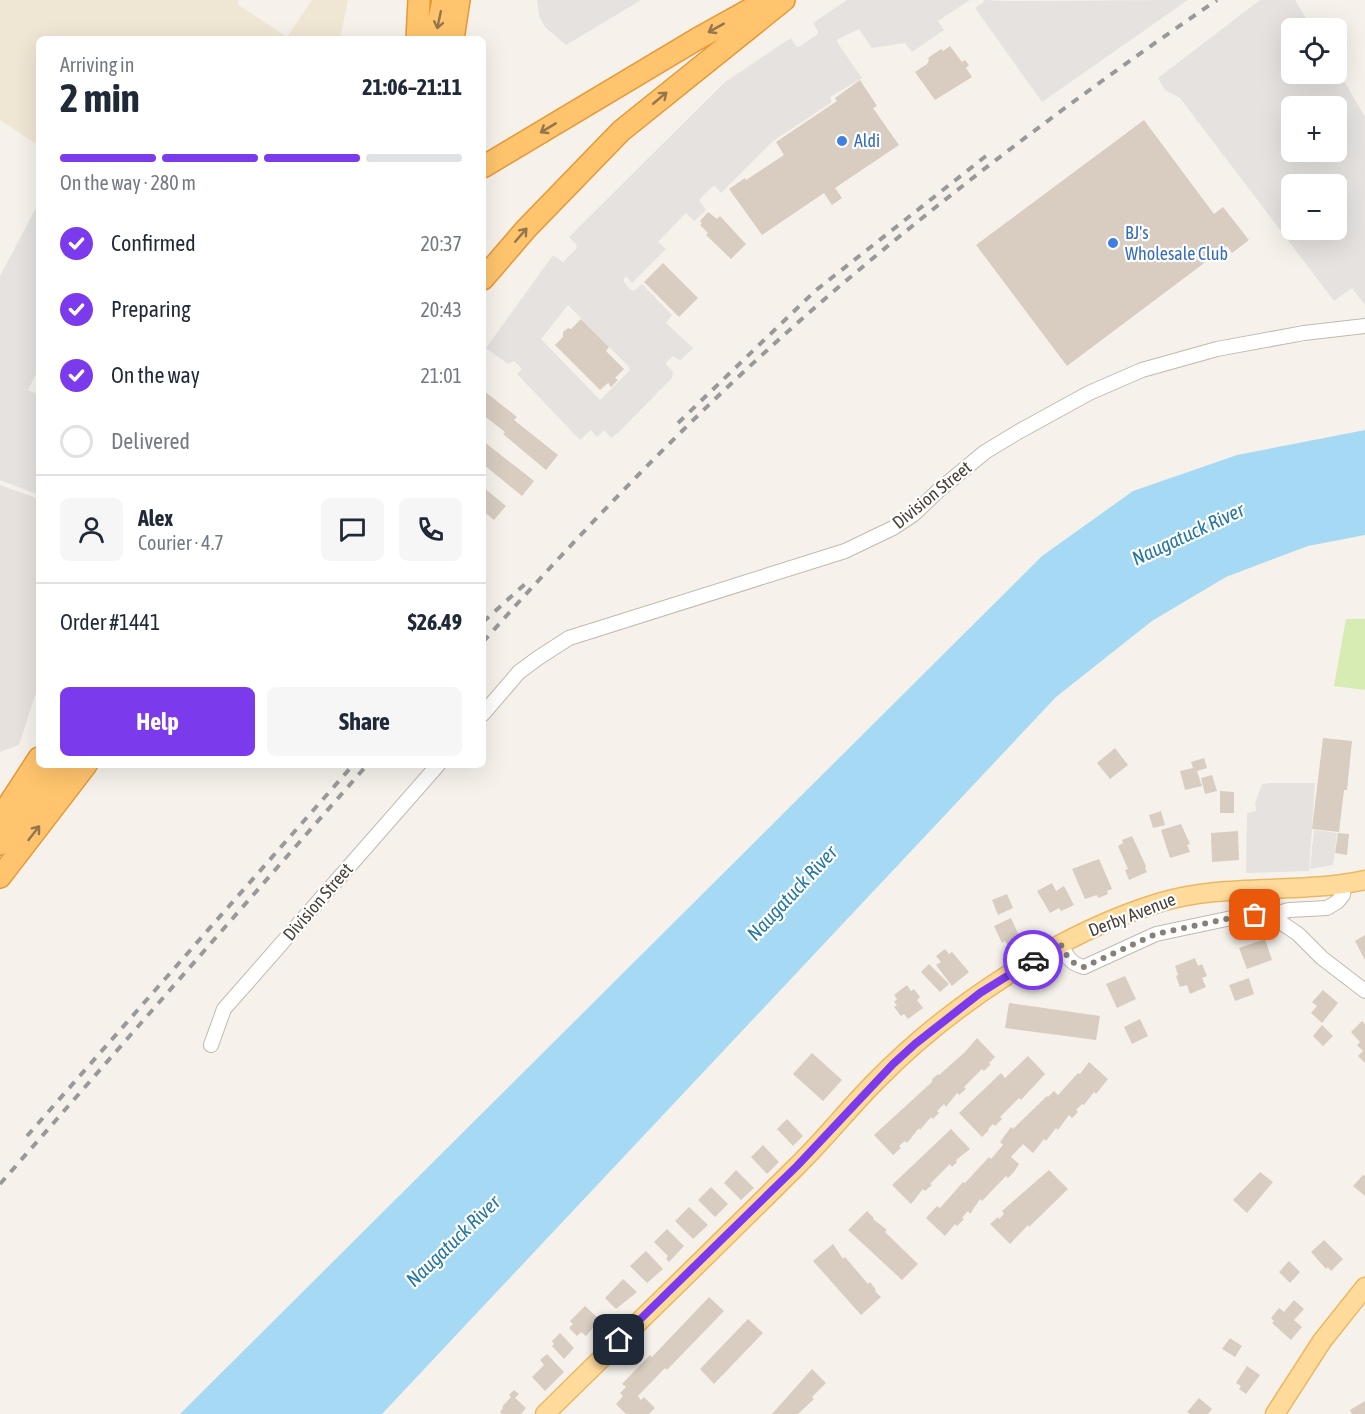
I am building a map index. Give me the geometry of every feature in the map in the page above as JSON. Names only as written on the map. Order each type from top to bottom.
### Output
[{"type":"highway","points":[[417,36],[418,0]]},
{"type":"highway","points":[[436,36],[443,0]]},
{"type":"highway","points":[[453,36],[459,0]]},
{"type":"highway","points":[[486,165],[697,39],[767,0]]},
{"type":"highway","points":[[486,276],[526,229],[621,131],[784,0]]},
{"type":"highway","points":[[5,810],[36,763]]},
{"type":"highway","points":[[0,844],[58,768]]},
{"type":"highway","points":[[0,877],[84,768]]},
{"type":"main road","name":"Derby Avenue","points":[[545,1414],[797,1166],[875,1082],[915,1044],[980,993],[1007,975],[1108,922],[1180,896],[1205,892],[1344,884],[1365,880]]},
{"type":"main road","points":[[1275,1414],[1322,1341],[1365,1287]]},
{"type":"street","name":"Division Street","points":[[486,710],[519,672],[569,639],[845,551],[893,528],[914,514],[986,452],[1041,417],[1100,388],[1142,370],[1217,349],[1304,333],[1365,326]]},
{"type":"street","name":"Division Street","points":[[211,1045],[224,1009],[435,768]]},
{"type":"street","points":[[1061,945],[1074,965],[1084,967],[1156,934],[1241,916],[1270,915],[1289,910],[1332,906],[1343,895],[1344,884]]},
{"type":"street","points":[[1270,915],[1298,934],[1322,958],[1365,991]]},
{"type":"shaded area","points":[[0,0],[239,0],[237,4],[285,36],[36,36],[36,142],[0,120]]},
{"type":"shaded area","points":[[312,0],[348,0],[341,36],[288,36]]},
{"type":"shaded area","points":[[537,0],[641,0],[566,45],[545,27],[539,16]]},
{"type":"shaded area","points":[[847,0],[970,0],[938,21],[944,30],[912,52],[905,43],[872,48],[859,29],[838,39],[837,42],[862,78],[830,97],[832,102],[773,141],[721,193],[715,186],[712,187],[699,200],[706,210],[694,221],[686,213],[658,242],[666,249],[632,283],[627,277],[624,278],[624,282],[634,291],[642,284],[672,315],[666,323],[693,348],[680,361],[673,356],[667,362],[666,364],[673,372],[672,378],[619,432],[611,438],[604,430],[597,437],[591,430],[580,440],[517,374],[522,369],[514,361],[508,364],[486,348],[553,255],[563,262],[577,248],[569,237],[725,82],[791,38],[799,47],[818,34],[813,23]],"holes":[[[568,305],[630,370],[600,400],[541,339]]]},
{"type":"shaded area","points":[[983,0],[1188,0],[1042,102],[975,8],[984,2]]},
{"type":"shaded area","points":[[1260,0],[1295,0],[1306,18],[1281,18],[1281,84],[1346,84],[1365,117],[1365,305],[1352,288],[1334,301],[1288,240],[1347,240],[1347,174],[1281,174],[1281,231],[1180,98],[1165,90],[1158,78]]},
{"type":"shaded area","points":[[36,208],[36,374],[28,390],[36,394],[36,494],[0,480],[0,276]]},
{"type":"shaded area","points":[[0,485],[36,498],[36,692],[19,745],[0,752]]},
{"type":"shaded area","points":[[1315,783],[1309,871],[1246,873],[1247,813],[1256,811],[1255,803],[1262,784]]},
{"type":"shaded area","points":[[1314,830],[1337,833],[1333,865],[1310,869]]},
{"type":"green space","points":[[1346,619],[1365,619],[1365,690],[1334,686]]},
{"type":"water","name":"Naugatuck River","points":[[1365,430],[1365,535],[1308,546],[1226,577],[1152,621],[1056,697],[382,1414],[180,1414],[1042,556],[1133,491],[1237,455]]},
{"type":"building","points":[[950,46],[962,62],[965,60],[969,65],[966,68],[972,77],[935,100],[915,72],[927,64],[928,58]]},
{"type":"building","points":[[860,80],[877,106],[873,108],[899,145],[835,188],[842,198],[832,205],[824,193],[762,235],[729,189],[784,155],[776,142],[837,101],[835,98]]},
{"type":"building","name":"BJ's Wholesale Club","points":[[1144,120],[1214,214],[1223,207],[1249,240],[1232,253],[1227,246],[1067,366],[976,245]]},
{"type":"building","points":[[708,212],[717,219],[720,216],[746,244],[731,259],[706,235],[708,233],[700,225],[702,223],[700,221]]},
{"type":"building","points":[[663,263],[698,298],[679,317],[644,282]]},
{"type":"building","points":[[581,319],[609,347],[606,351],[624,369],[615,378],[618,380],[611,387],[608,383],[600,390],[555,345],[563,337],[563,332],[568,328],[571,329]]},
{"type":"building","points":[[486,392],[517,417],[514,420],[558,455],[546,470],[503,434],[505,432],[486,417]]},
{"type":"building","points":[[486,443],[534,481],[522,496],[486,466]]},
{"type":"building","points":[[486,489],[506,506],[494,520],[486,513]]},
{"type":"building","points":[[1323,738],[1352,741],[1347,790],[1344,790],[1339,832],[1312,829]]},
{"type":"building","points":[[1115,748],[1128,765],[1110,779],[1097,763]]},
{"type":"building","points":[[1204,758],[1207,768],[1197,771],[1202,786],[1185,790],[1180,771],[1193,768],[1191,762]]},
{"type":"building","points":[[1212,775],[1217,791],[1205,794],[1201,778]]},
{"type":"building","points":[[1220,791],[1234,792],[1234,813],[1220,813]]},
{"type":"building","points":[[1161,811],[1165,825],[1153,828],[1149,815]]},
{"type":"building","points":[[1181,824],[1190,844],[1187,845],[1190,852],[1170,858],[1161,830]]},
{"type":"building","points":[[1238,831],[1239,860],[1212,862],[1211,833]]},
{"type":"building","points":[[1338,833],[1349,834],[1347,855],[1335,853]]},
{"type":"building","points":[[1132,836],[1147,872],[1129,880],[1125,870],[1128,869],[1118,846],[1123,843],[1122,840]]},
{"type":"building","points":[[1099,859],[1112,889],[1107,891],[1108,894],[1098,898],[1097,895],[1085,899],[1072,869]]},
{"type":"building","points":[[1052,883],[1056,891],[1064,886],[1074,905],[1061,911],[1059,908],[1050,913],[1037,891]]},
{"type":"building","points":[[1007,894],[1013,908],[998,915],[992,900]]},
{"type":"building","points":[[1011,918],[1021,940],[1008,946],[1005,941],[1002,943],[994,926]]},
{"type":"building","points":[[1365,935],[1365,960],[1355,941]]},
{"type":"building","points":[[1265,939],[1272,960],[1247,969],[1239,948]]},
{"type":"building","points":[[945,949],[949,954],[952,952],[969,972],[952,986],[936,965],[941,962],[936,956]]},
{"type":"building","points":[[1195,958],[1198,966],[1202,964],[1207,976],[1202,978],[1206,987],[1190,994],[1187,985],[1180,987],[1175,966]]},
{"type":"building","points":[[929,964],[949,984],[940,992],[921,972]]},
{"type":"building","points":[[1125,976],[1136,999],[1117,1008],[1106,984]]},
{"type":"building","points":[[1249,978],[1254,994],[1235,1001],[1229,985]]},
{"type":"building","points":[[907,985],[911,991],[914,989],[920,997],[917,1000],[923,1008],[908,1019],[904,1014],[901,1016],[894,1007],[897,1005],[894,1002],[897,999],[894,995]]},
{"type":"building","points":[[1323,990],[1338,1003],[1322,1023],[1311,1013],[1317,1006],[1312,1002]]},
{"type":"building","points":[[1009,1003],[1100,1016],[1096,1040],[1005,1028]]},
{"type":"building","points":[[1140,1019],[1148,1036],[1132,1044],[1124,1027]]},
{"type":"building","points":[[1362,1021],[1365,1024],[1365,1063],[1358,1056],[1363,1051],[1357,1045],[1360,1042],[1351,1032]]},
{"type":"building","points":[[1322,1025],[1333,1036],[1323,1046],[1313,1036]]},
{"type":"building","points":[[977,1038],[995,1057],[989,1063],[991,1064],[984,1071],[982,1069],[964,1087],[966,1089],[959,1095],[957,1093],[946,1107],[944,1104],[933,1119],[931,1117],[907,1143],[905,1141],[899,1146],[901,1148],[893,1155],[874,1135],[932,1082],[932,1079],[965,1052]]},
{"type":"building","points":[[812,1053],[842,1080],[823,1101],[793,1074]]},
{"type":"building","points":[[1028,1056],[1045,1074],[982,1137],[959,1113],[1001,1073],[1005,1078]]},
{"type":"building","points":[[1089,1062],[1108,1079],[1096,1094],[1094,1092],[1084,1105],[1082,1104],[1076,1110],[1078,1112],[1072,1118],[1069,1115],[1058,1130],[1056,1128],[1046,1141],[1044,1139],[1033,1153],[1023,1144],[1011,1157],[1019,1164],[1014,1172],[1008,1178],[1006,1176],[982,1201],[980,1199],[970,1214],[968,1211],[962,1218],[964,1219],[957,1226],[955,1224],[945,1236],[926,1218],[937,1206],[940,1208],[989,1157],[991,1159],[1003,1145],[1000,1142],[1011,1127],[1013,1129],[1054,1091],[1058,1095]]},
{"type":"building","points":[[787,1119],[803,1136],[793,1146],[777,1129]]},
{"type":"building","points":[[951,1129],[970,1149],[956,1160],[957,1162],[952,1167],[950,1164],[925,1191],[923,1189],[911,1204],[892,1185]]},
{"type":"building","points":[[763,1145],[779,1162],[767,1174],[751,1157]]},
{"type":"building","points":[[736,1170],[754,1188],[741,1200],[724,1183]]},
{"type":"building","points":[[1049,1170],[1068,1189],[1010,1244],[990,1224],[998,1217],[999,1219],[1004,1214],[1002,1211]]},
{"type":"building","points":[[1260,1172],[1273,1182],[1247,1213],[1233,1200]]},
{"type":"building","points":[[1363,1175],[1365,1176],[1365,1196],[1353,1186]]},
{"type":"building","points":[[711,1187],[728,1204],[715,1217],[698,1200]]},
{"type":"building","points":[[689,1207],[708,1225],[693,1239],[675,1221]]},
{"type":"building","points":[[867,1211],[918,1264],[902,1280],[848,1230]]},
{"type":"building","points":[[667,1229],[684,1246],[669,1262],[666,1259],[668,1256],[654,1242]]},
{"type":"building","points":[[1324,1240],[1343,1259],[1331,1271],[1328,1267],[1326,1269],[1311,1252]]},
{"type":"building","points":[[833,1244],[843,1259],[845,1257],[868,1284],[870,1282],[881,1297],[861,1315],[813,1261]]},
{"type":"building","points":[[646,1251],[663,1269],[647,1283],[630,1266]]},
{"type":"building","points":[[1289,1261],[1300,1272],[1290,1283],[1279,1272]]},
{"type":"building","points":[[623,1279],[637,1292],[616,1309],[605,1298]]},
{"type":"building","points":[[709,1297],[724,1311],[667,1370],[665,1368],[638,1396],[641,1400],[644,1397],[655,1408],[649,1414],[626,1414],[616,1404],[623,1396],[620,1393],[626,1387],[622,1384],[650,1355],[652,1357]]},
{"type":"building","points":[[1294,1300],[1304,1309],[1294,1320],[1302,1327],[1291,1340],[1272,1323],[1274,1321],[1271,1318],[1279,1308],[1284,1312]]},
{"type":"building","points":[[585,1306],[600,1320],[586,1336],[581,1332],[577,1336],[569,1328],[573,1324],[570,1321]]},
{"type":"building","points":[[748,1319],[763,1333],[714,1384],[700,1369]]},
{"type":"building","points":[[560,1333],[574,1348],[564,1359],[552,1346],[554,1344],[552,1341]]},
{"type":"building","points":[[1230,1338],[1242,1346],[1235,1357],[1222,1349]]},
{"type":"building","points":[[547,1354],[564,1372],[545,1391],[532,1377],[544,1365],[540,1360]]},
{"type":"building","points":[[1247,1366],[1260,1375],[1246,1394],[1239,1389],[1241,1386],[1236,1383]]},
{"type":"building","points":[[812,1369],[826,1383],[812,1397],[814,1399],[798,1414],[772,1414]]},
{"type":"building","points":[[514,1390],[519,1394],[515,1398],[526,1408],[521,1414],[502,1414],[500,1412],[502,1407]]},
{"type":"building","points":[[1199,1398],[1212,1409],[1208,1414],[1187,1412]]},
{"type":"building","points":[[1365,1401],[1365,1414],[1352,1414],[1350,1410]]},
{"type":"railway","points":[[486,639],[652,460],[787,332],[880,252],[1021,141],[1118,69],[1217,0]]},
{"type":"railway","points":[[678,423],[815,291],[991,152]]},
{"type":"railway","points":[[486,619],[525,584]]},
{"type":"railway","points":[[27,1136],[350,768]]},
{"type":"railway","points":[[0,1184],[364,768]]},
{"type":"way so far","points":[[1033,960],[1061,945],[1074,965],[1084,967],[1156,934],[1255,915]]},
{"type":"place","name":"Aldi","points":[[842,141]]},
{"type":"place","name":"BJ's Wholesale Club","points":[[1113,243]]},
{"type":"route","points":[[619,1340],[797,1166],[893,1064],[980,993],[1033,960]]}]
